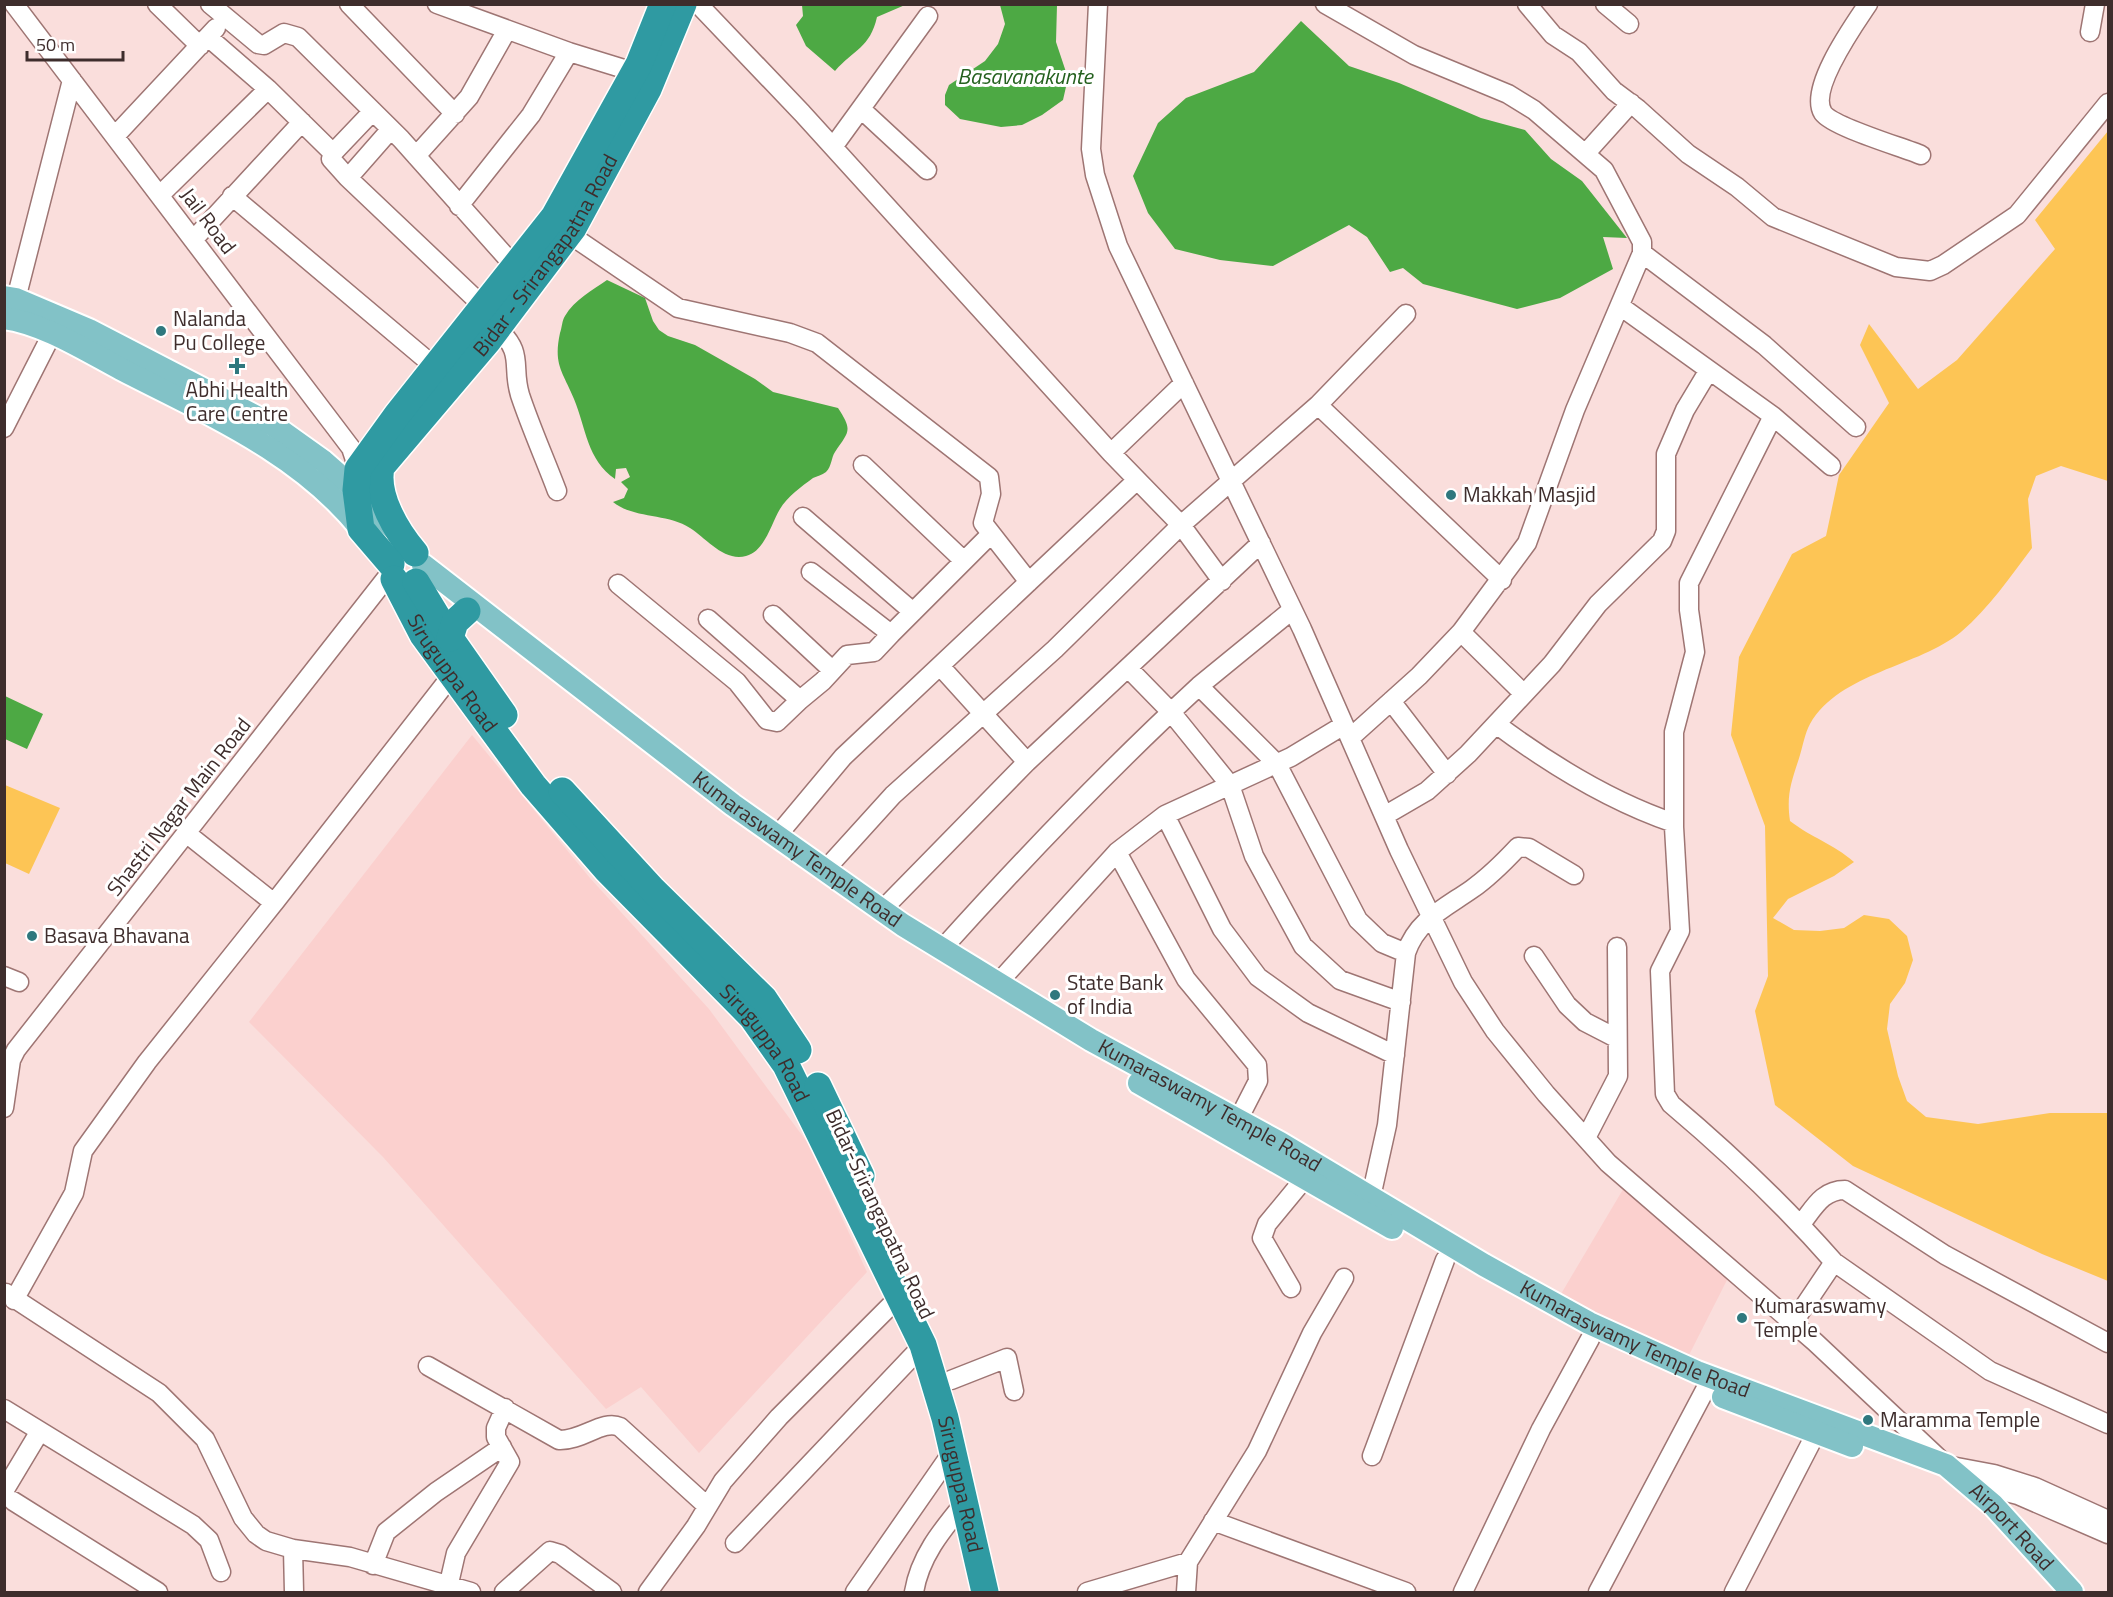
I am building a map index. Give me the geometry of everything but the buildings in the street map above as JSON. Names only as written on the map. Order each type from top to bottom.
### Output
[{"type":"highway","points":[[407,566],[361,529],[366,473],[435,367],[491,318],[516,268],[554,217],[634,72],[663,4]]},
{"type":"highway","name":"Bidar - Srirangapatna Road","points":[[366,473],[381,467],[491,318],[568,234],[648,89],[683,4]]},
{"type":"highway","points":[[366,473],[407,566]]},
{"type":"highway","name":"Bidar-Srirangapatna Road","points":[[407,566],[450,638],[555,784],[652,889],[764,999],[805,1061],[843,1134],[870,1198],[932,1322],[963,1416],[1003,1593]]},
{"type":"highway","name":"Siruguppa Road","points":[[407,566],[411,615],[532,785],[592,853],[729,992],[769,1038],[804,1097],[923,1344],[953,1451],[985,1593]]},
{"type":"highway","points":[[450,638],[455,621],[465,602]]},
{"type":"main road","points":[[8,305],[56,326],[89,330],[274,426],[317,469],[361,529]]},
{"type":"main road","points":[[317,469],[366,473]]},
{"type":"main road","points":[[407,566],[465,602]]},
{"type":"main road","name":"Kumaraswamy Temple Road","points":[[465,602],[501,638],[604,722],[764,845],[878,923],[1088,1054],[1445,1260],[1590,1339],[1705,1390],[1816,1433],[1908,1466],[1957,1476]]},
{"type":"main road","name":"Kumaraswamy Temple Road","points":[[465,602],[733,805],[882,910],[1091,1040],[1238,1120],[1484,1265],[1589,1323],[1697,1371],[1923,1456],[1957,1476]]},
{"type":"main road","name":"Airport Road","points":[[1957,1476],[1993,1505],[2072,1593]]},
{"type":"street","name":"Jail Road","points":[[14,4],[351,448],[366,473]]},
{"type":"street","points":[[157,4],[268,89],[333,153]]},
{"type":"street","points":[[210,4],[258,44],[264,45],[284,33],[298,37],[391,129],[516,268]]},
{"type":"street","points":[[349,4],[455,114]]},
{"type":"street","points":[[437,4],[570,52],[634,72]]},
{"type":"street","points":[[698,4],[833,147],[1111,453],[1181,525],[1222,581]]},
{"type":"street","points":[[1098,4],[1091,149],[1095,175],[1118,246],[1293,610],[1430,916],[1463,982],[1495,1031],[1608,1163],[1792,1323],[1957,1476],[2018,1495],[2109,1534]]},
{"type":"street","points":[[998,983],[1117,852],[1165,815],[1347,731],[1391,701],[1461,632],[1502,580],[1527,543],[1575,410],[1642,253],[1642,242],[1638,230],[1604,170],[1587,153],[1534,110],[1508,94],[1414,55],[1325,4]]},
{"type":"street","points":[[1527,4],[1554,34],[1579,52],[1614,91],[1631,103],[1688,154],[1737,187],[1773,217],[1896,267],[1930,271],[1943,265],[2016,215],[2109,104]]},
{"type":"street","points":[[1605,4],[1629,24]]},
{"type":"street","points":[[1868,4],[1839,50],[1821,91],[1819,103],[1824,114],[1836,124],[1921,155]]},
{"type":"street","points":[[2090,32],[2095,4]]},
{"type":"street","points":[[833,147],[928,16]]},
{"type":"street","points":[[115,136],[226,18]]},
{"type":"street","points":[[416,156],[455,114],[479,83],[507,30]]},
{"type":"street","points":[[459,206],[531,115],[570,52]]},
{"type":"street","points":[[8,305],[72,80]]},
{"type":"street","points":[[160,195],[268,89]]},
{"type":"street","points":[[1587,153],[1631,103]]},
{"type":"street","points":[[861,109],[927,170]]},
{"type":"street","points":[[373,111],[333,153],[331,159],[334,165],[511,340],[516,355],[520,393],[557,491]]},
{"type":"street","points":[[194,239],[302,122]]},
{"type":"street","points":[[348,178],[391,129]]},
{"type":"street","points":[[232,196],[435,367]]},
{"type":"street","points":[[568,234],[678,309],[790,333],[817,343],[989,477],[992,494],[983,523],[990,535],[1029,582]]},
{"type":"street","points":[[1642,253],[1764,345],[1856,427]]},
{"type":"street","points":[[1620,306],[1773,416],[1831,466]]},
{"type":"street","points":[[825,870],[893,795],[1055,649],[1181,525],[1232,480],[1254,464],[1318,405],[1406,314]]},
{"type":"street","points":[[4,428],[56,326]]},
{"type":"street","points":[[1384,816],[1427,791],[1447,774],[1552,664],[1598,604],[1662,541],[1666,531],[1666,454],[1685,410],[1709,370]]},
{"type":"street","points":[[1111,453],[1184,383]]},
{"type":"street","points":[[1318,405],[1502,580]]},
{"type":"street","points":[[1773,416],[1689,583],[1689,610],[1695,652],[1674,732],[1674,823],[1680,931],[1660,971],[1665,1094],[1671,1104],[1725,1150],[1801,1224],[1834,1262],[1990,1371],[2109,1424]]},
{"type":"street","points":[[863,465],[963,560]]},
{"type":"street","points":[[777,836],[843,757],[1137,480]]},
{"type":"street","points":[[803,518],[913,612]]},
{"type":"street","points":[[618,584],[737,682],[767,720],[777,722],[824,681],[832,670],[852,652],[867,654],[874,652],[990,535]]},
{"type":"street","points":[[882,910],[1027,762],[1261,543]]},
{"type":"street","name":"Shastri Nagar Main Road","points":[[4,1108],[6,1085],[16,1050],[186,833],[407,566]]},
{"type":"street","points":[[811,572],[891,634]]},
{"type":"street","points":[[942,949],[1004,879],[1171,712],[1199,686],[1293,610]]},
{"type":"street","points":[[773,615],[832,670]]},
{"type":"street","points":[[708,619],[800,700]]},
{"type":"street","points":[[1461,632],[1524,694]]},
{"type":"street","points":[[940,666],[1027,762]]},
{"type":"street","points":[[1128,668],[1171,712],[1230,785],[1254,856],[1303,946],[1340,980],[1401,1002]]},
{"type":"street","points":[[452,675],[147,1062],[83,1151],[74,1193],[9,1296],[159,1393],[205,1439],[250,1527],[266,1541],[292,1548],[350,1557],[447,1588],[471,1593]]},
{"type":"street","points":[[1199,686],[1277,764],[1358,920],[1382,943],[1406,953]]},
{"type":"street","points":[[1391,701],[1447,774]]},
{"type":"street","points":[[1496,724],[1531,750],[1571,775],[1626,804],[1674,823]]},
{"type":"street","points":[[1165,815],[1222,928],[1258,977],[1308,1013],[1395,1055]]},
{"type":"street","points":[[186,833],[274,903]]},
{"type":"street","points":[[1371,1197],[1387,1125],[1406,953],[1412,936],[1430,916],[1473,888],[1518,847],[1529,848],[1574,875]]},
{"type":"street","points":[[1117,852],[1186,979],[1257,1065],[1258,1081],[1238,1120]]},
{"type":"street","points":[[1586,1138],[1618,1076],[1617,947]]},
{"type":"street","points":[[1534,956],[1567,1005],[1586,1022],[1616,1038]]},
{"type":"street","points":[[1291,1288],[1262,1238],[1267,1224],[1305,1178]]},
{"type":"street","points":[[1801,1224],[1825,1194],[1834,1190],[1845,1190],[1945,1255],[2109,1343]]},
{"type":"street","points":[[1372,1456],[1445,1260]]},
{"type":"street","points":[[1792,1323],[1834,1262]]},
{"type":"street","points":[[1186,1593],[1188,1562],[1257,1451],[1312,1333],[1344,1278]]},
{"type":"street","points":[[647,1592],[696,1526],[723,1481],[779,1417],[900,1296]]},
{"type":"street","points":[[1463,1593],[1541,1429],[1590,1339]]},
{"type":"street","points":[[735,1543],[923,1344]]},
{"type":"street","points":[[951,1380],[1007,1358],[1014,1391]]},
{"type":"street","points":[[428,1366],[560,1440],[580,1438],[613,1424],[707,1506]]},
{"type":"street","points":[[1598,1593],[1705,1390]]},
{"type":"street","points":[[447,1588],[456,1553],[510,1462],[496,1437],[496,1428],[505,1408]]},
{"type":"street","points":[[4,1409],[193,1525],[209,1540],[221,1572]]},
{"type":"street","points":[[4,1517],[7,1496],[40,1431]]},
{"type":"street","points":[[1734,1593],[1816,1433]]},
{"type":"street","points":[[374,1565],[386,1532],[436,1492],[502,1447]]},
{"type":"street","points":[[855,1593],[953,1451]]},
{"type":"street","points":[[1957,1476],[1994,1474],[2035,1487],[2109,1520]]},
{"type":"street","points":[[7,1496],[158,1593]]},
{"type":"street","points":[[914,1593],[919,1566],[942,1529],[965,1502]]},
{"type":"street","points":[[1213,1521],[1406,1593]]},
{"type":"street","points":[[292,1548],[294,1593]]},
{"type":"street","points":[[504,1593],[550,1551],[560,1554],[612,1593]]},
{"type":"street","points":[[1087,1593],[1188,1562]]},
{"type":"shaded area","points":[[2108,131],[2108,481],[2061,466],[2036,476],[2028,499],[2032,548],[1981,613],[1944,644],[1860,681],[1823,707],[1805,735],[1790,787],[1790,821],[1854,862],[1834,876],[1788,899],[1773,918],[1794,930],[1820,931],[1844,928],[1864,915],[1889,919],[1907,936],[1913,960],[1905,983],[1890,1004],[1887,1029],[1898,1076],[1907,1101],[1926,1117],[1978,1124],[2050,1113],[2108,1113],[2108,1281],[2042,1254],[1853,1166],[1775,1105],[1755,1011],[1768,976],[1765,826],[1731,735],[1739,657],[1792,554],[1826,536],[1839,475],[1889,403],[1860,345],[1869,324],[1918,389],[1957,360],[2055,249],[2035,220]]},
{"type":"shaded area","points":[[472,735],[590,878],[709,1009],[807,1142],[867,1272],[699,1453],[641,1387],[606,1409],[383,1157],[249,1022]]},
{"type":"shaded area","points":[[5,785],[60,808],[29,874],[5,863]]},
{"type":"shaded area","points":[[1625,1186],[1728,1278],[1687,1359],[1558,1299]]},
{"type":"water","points":[[905,4],[877,17],[866,42],[835,71],[806,46],[796,25],[803,16],[802,5],[785,5]]},
{"type":"water","name":"Basavanakunte","points":[[1000,5],[1057,5],[1056,42],[1068,78],[1063,100],[1042,115],[1022,125],[1001,127],[960,119],[945,105],[945,95],[949,85],[985,61],[998,44],[1005,24]]},
{"type":"water","points":[[1301,21],[1349,66],[1399,83],[1481,118],[1525,130],[1551,159],[1582,181],[1627,238],[1603,237],[1613,269],[1560,298],[1517,309],[1423,284],[1403,268],[1390,272],[1367,237],[1349,225],[1273,266],[1220,260],[1175,249],[1148,213],[1133,176],[1158,123],[1186,98],[1254,72]]},
{"type":"water","points":[[607,280],[645,298],[653,321],[659,330],[668,336],[695,345],[755,379],[773,392],[838,408],[843,416],[847,426],[846,435],[834,454],[828,470],[813,478],[787,500],[763,543],[753,553],[746,556],[730,556],[681,523],[631,511],[613,502],[624,498],[628,489],[621,482],[630,477],[626,468],[616,469],[615,479],[598,463],[588,443],[574,399],[558,361],[558,344],[564,318],[573,305]]},
{"type":"water","points":[[5,696],[43,714],[27,749],[5,739]]},
{"type":"place","name":"Nalanda Pu College","points":[[161,331]]},
{"type":"place","name":"Abhi Health Care Centre","points":[[237,366]]},
{"type":"place","name":"Makkah Masjid","points":[[1451,495]]},
{"type":"place","name":"Basava Bhavana","points":[[32,936]]},
{"type":"place","name":"State Bank of India","points":[[1055,995]]},
{"type":"place","name":"Kumaraswamy Temple","points":[[1742,1318]]},
{"type":"place","name":"Maramma Temple","points":[[1868,1420]]}]
